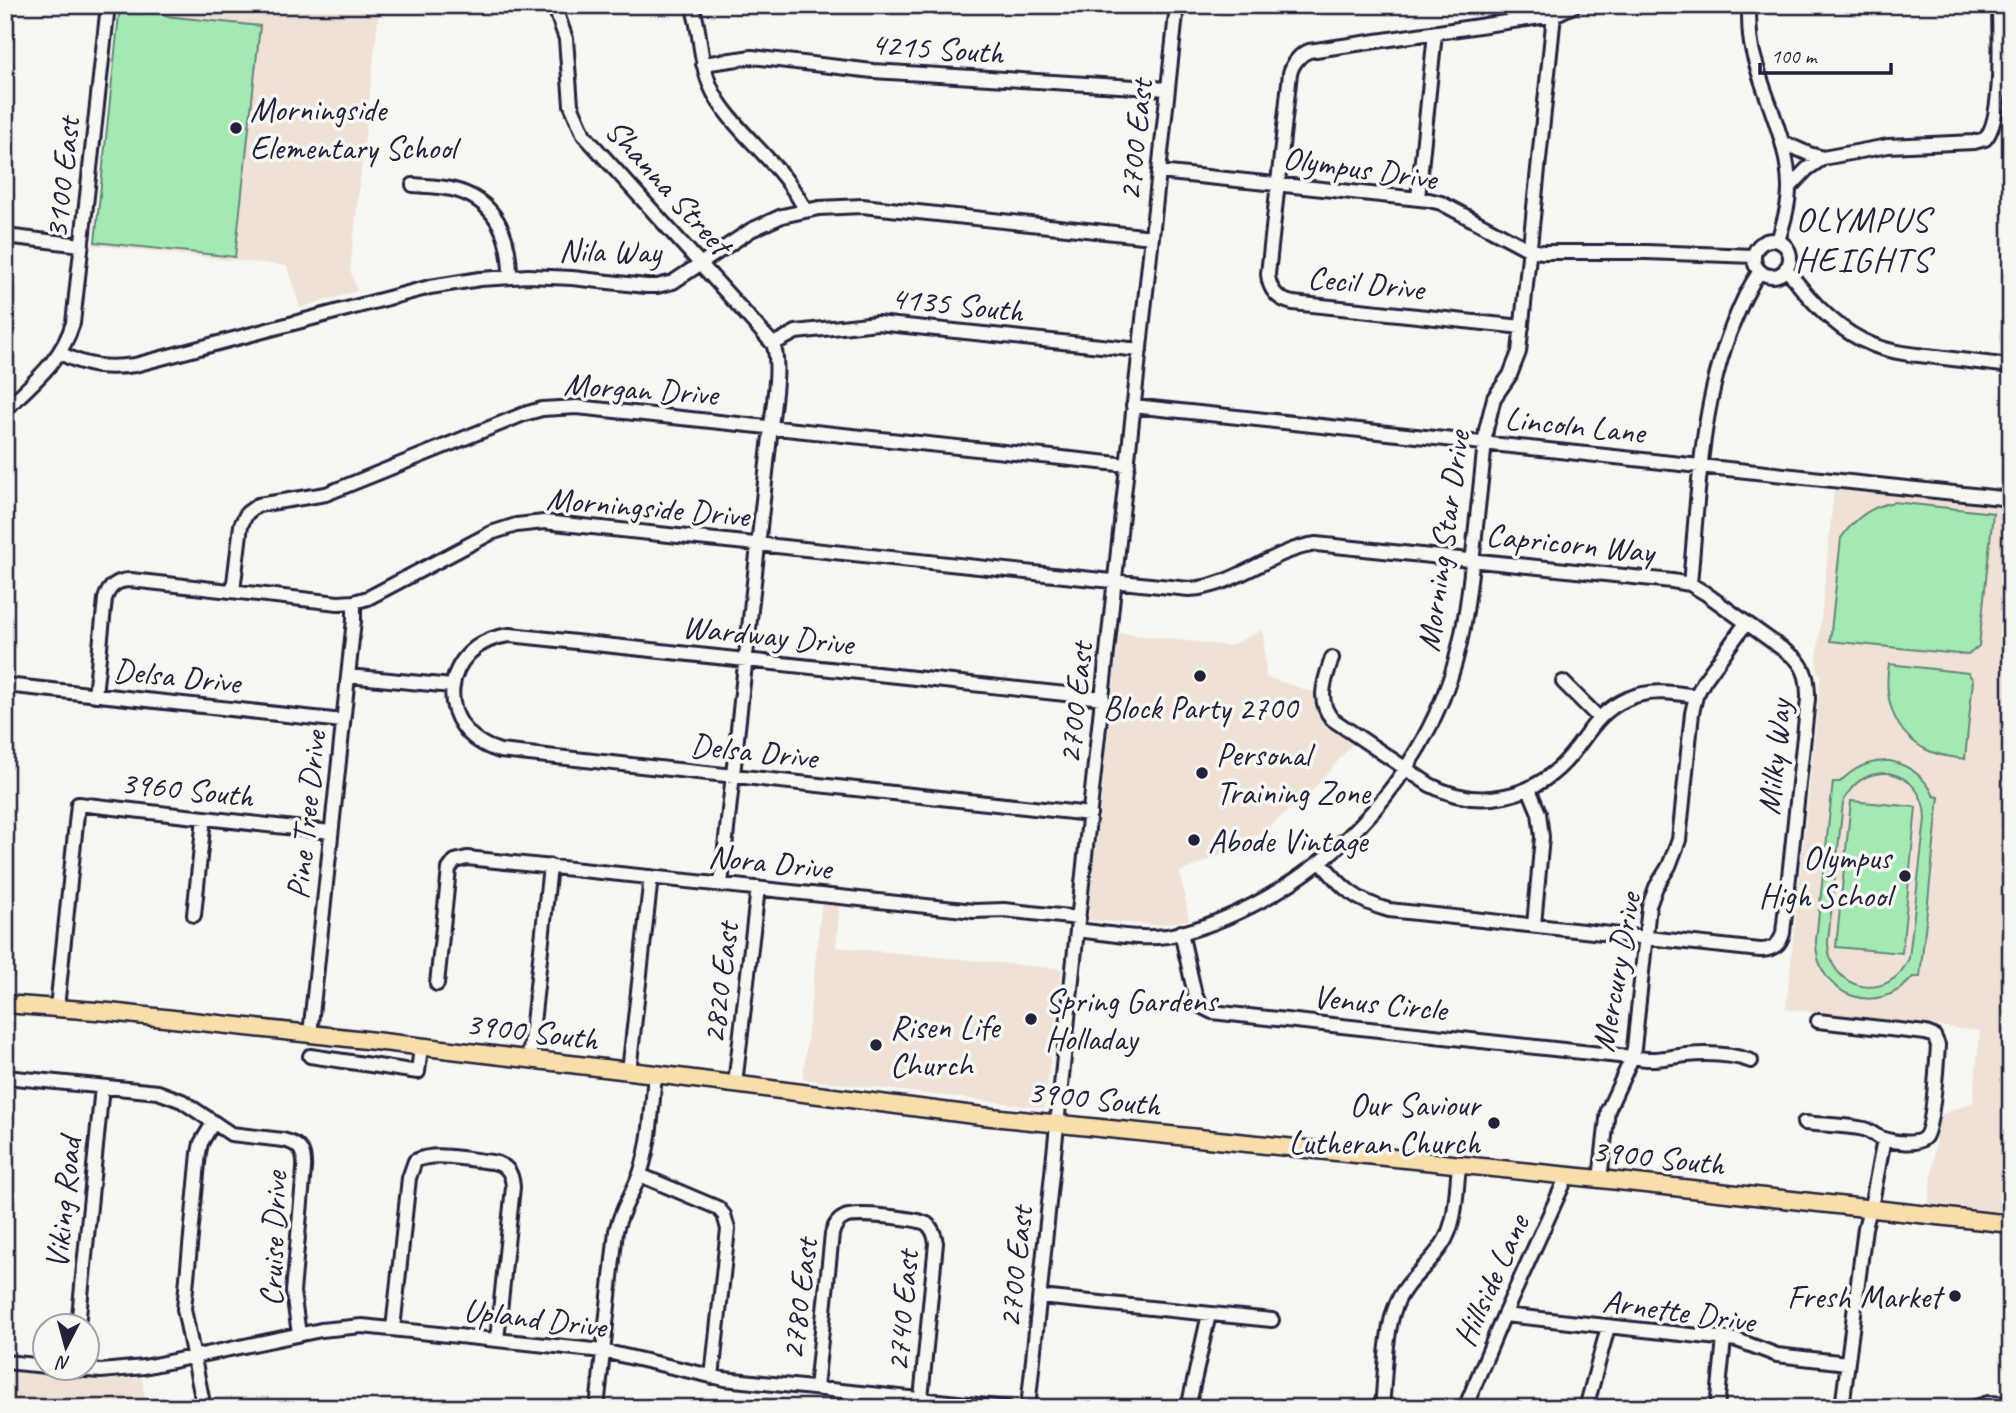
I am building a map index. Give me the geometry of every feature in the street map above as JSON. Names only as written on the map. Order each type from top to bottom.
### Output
[{"type":"main road","name":"3900 South","points":[[5,1004],[310,1034],[982,1116],[2011,1224]]},
{"type":"street","name":"3100 East","points":[[60,353],[73,323],[108,5]]},
{"type":"street","name":"Shanna Street","points":[[554,5],[566,39],[570,95],[579,126],[590,143],[773,344]]},
{"type":"street","points":[[692,5],[708,81],[721,104],[795,191],[805,210]]},
{"type":"street","name":"2700 East","points":[[1028,1408],[1177,5]]},
{"type":"street","points":[[1278,184],[1290,73],[1303,53],[1554,15],[1575,5]]},
{"type":"street","points":[[1749,5],[1752,52],[1782,142],[1789,188],[1778,241]]},
{"type":"street","points":[[1789,188],[1807,169],[1823,158],[1888,146],[1978,142],[1988,137],[1996,117],[1998,5]]},
{"type":"street","name":"Morning Star Drive","points":[[1078,924],[1141,937],[1168,935],[1212,923],[1243,910],[1321,862],[1366,820],[1406,769],[1426,735],[1451,676],[1465,620],[1491,405],[1517,360],[1554,15]]},
{"type":"street","points":[[1418,198],[1434,33]]},
{"type":"street","name":"4215 South","points":[[703,64],[752,57],[873,71],[1168,89]]},
{"type":"street","points":[[1782,142],[1823,158]]},
{"type":"street","name":"Olympus Drive","points":[[1159,172],[1418,198],[1441,203],[1530,250],[1555,253],[1646,252],[1754,256]]},
{"type":"street","name":"Cecil Drive","points":[[1278,184],[1268,274],[1271,288],[1280,299],[1293,303],[1522,327]]},
{"type":"street","points":[[413,185],[453,189],[487,208],[507,240],[510,276]]},
{"type":"street","name":"Nila Way","points":[[60,353],[87,365],[135,365],[430,287],[471,280],[510,276],[556,276],[657,286],[673,282],[751,230],[782,216],[833,206],[862,206],[1152,237]]},
{"type":"street","points":[[5,236],[82,244]]},
{"type":"street","points":[[1773,240],[1778,241],[1789,253],[1786,268],[1777,275],[1760,271],[1756,267],[1754,256],[1758,246],[1773,240]]},
{"type":"street","points":[[1786,268],[1806,294],[1837,323],[1874,346],[1912,355],[2011,366]]},
{"type":"street","points":[[1690,584],[1707,419],[1723,349],[1749,287],[1760,271]]},
{"type":"street","name":"4135 South","points":[[773,344],[796,332],[877,323],[1140,350]]},
{"type":"street","points":[[721,884],[771,427],[777,359],[773,344]]},
{"type":"street","points":[[5,411],[60,353]]},
{"type":"street","name":"Lincoln Lane","points":[[1133,406],[2011,499]]},
{"type":"street","name":"Morgan Drive","points":[[233,591],[241,525],[247,513],[254,507],[268,502],[326,494],[542,409],[577,407],[1128,465]]},
{"type":"street","name":"Morningside Drive","points":[[95,695],[105,599],[111,587],[118,582],[131,580],[338,603],[354,602],[368,598],[491,533],[526,523],[552,522],[1115,581]]},
{"type":"street","name":"Capricorn Way","points":[[1115,581],[1189,589],[1204,587],[1290,550],[1316,544],[1672,580],[1690,584],[1705,593],[1795,658]]},
{"type":"street","name":"Pine Tree Drive","points":[[310,1034],[354,602]]},
{"type":"street","name":"Mercury Drive","points":[[1600,1179],[1608,1110],[1632,1057],[1652,897],[1679,840],[1696,696],[1746,623]]},
{"type":"street","name":"Wardway Drive","points":[[452,687],[460,664],[470,652],[484,642],[510,635],[1103,698]]},
{"type":"street","name":"Milky Way","points":[[1645,937],[1760,950],[1776,946],[1781,940],[1808,699],[1806,675],[1795,658]]},
{"type":"street","points":[[1332,659],[1322,692],[1323,704],[1335,722],[1438,789],[1468,798],[1498,798],[1530,789],[1562,765],[1599,718],[1628,698],[1662,691],[1696,696]]},
{"type":"street","points":[[348,676],[452,687]]},
{"type":"street","points":[[1563,682],[1599,718]]},
{"type":"street","name":"Delsa Drive","points":[[5,685],[343,721]]},
{"type":"street","name":"Delsa Drive","points":[[452,687],[454,709],[460,723],[470,736],[492,749],[1090,814]]},
{"type":"street","points":[[1530,789],[1539,814],[1542,837],[1534,925]]},
{"type":"street","name":"3960 South","points":[[57,1008],[78,804],[331,832]]},
{"type":"street","points":[[194,915],[204,818]]},
{"type":"street","name":"Nora Drive","points":[[437,984],[448,873],[455,860],[470,858],[974,911],[1004,910],[1078,924]]},
{"type":"street","points":[[1321,862],[1346,890],[1361,900],[1399,912],[1645,937]]},
{"type":"street","points":[[529,1060],[550,866]]},
{"type":"street","points":[[629,1071],[651,877]]},
{"type":"street","name":"2820 East","points":[[735,1084],[758,888]]},
{"type":"street","name":"Venus Circle","points":[[1181,932],[1195,995],[1202,1007],[1212,1012],[1632,1057],[1656,1059],[1688,1055],[1728,1055],[1751,1061]]},
{"type":"street","points":[[1804,1123],[1866,1130],[1884,1139],[1919,1142],[1928,1133],[1938,1052],[1937,1039],[1926,1032],[1818,1021]]},
{"type":"street","points":[[310,1056],[418,1072],[421,1047]]},
{"type":"street","points":[[597,1408],[618,1220],[640,1175],[649,1136],[655,1074]]},
{"type":"street","points":[[5,1077],[158,1092],[182,1101],[213,1123],[201,1143],[199,1153],[185,1298],[186,1322],[204,1408]]},
{"type":"street","name":"Viking Road","points":[[79,1312],[102,1087]]},
{"type":"street","name":"Cruise Drive","points":[[213,1123],[232,1134],[292,1142],[299,1146],[305,1158],[292,1292],[299,1334]]},
{"type":"street","points":[[1842,1408],[1865,1228],[1884,1139]]},
{"type":"street","points":[[393,1329],[409,1178],[415,1161],[433,1156],[492,1162],[509,1169],[513,1187],[497,1340]]},
{"type":"street","points":[[1382,1408],[1392,1316],[1406,1287],[1438,1252],[1446,1238],[1453,1217],[1459,1166]]},
{"type":"street","points":[[640,1175],[718,1208],[727,1223],[712,1377]]},
{"type":"street","name":"Hillside Lane","points":[[1465,1408],[1567,1176]]},
{"type":"street","name":"2740 East","points":[[842,1219],[856,1214],[917,1220],[931,1228],[935,1235],[921,1399]]},
{"type":"street","name":"2780 East","points":[[816,1388],[832,1234],[835,1225],[842,1219]]},
{"type":"street","points":[[1040,1297],[1272,1320]]},
{"type":"street","points":[[1188,1408],[1209,1314]]},
{"type":"street","name":"Arnette Drive","points":[[1504,1315],[1746,1342],[1777,1355],[1847,1363]]},
{"type":"street","name":"Upland Drive","points":[[102,1369],[119,1370],[299,1334],[362,1326],[603,1351],[712,1377],[1007,1408]]},
{"type":"street","points":[[1586,1408],[1608,1327]]},
{"type":"street","points":[[1717,1408],[1724,1339]]},
{"type":"street","points":[[5,1363],[32,1365]]},
{"type":"street","points":[[1972,1408],[1988,1403],[2011,1404]]},
{"type":"shaded area","name":"Morningside Elementary School","points":[[120,5],[325,5],[379,11],[350,269],[357,291],[300,308],[287,266],[93,245]]},
{"type":"shaded area","name":"Olympus High School","points":[[1834,489],[2011,508],[2011,1213],[1929,1204],[1938,1116],[1973,1102],[1980,1031],[1786,1009],[1821,674],[1817,673],[1817,659]]},
{"type":"shaded area","points":[[1263,630],[1266,677],[1316,693],[1323,717],[1355,741],[1312,791],[1264,831],[1218,856],[1180,872],[1189,920],[1156,925],[1088,920],[1119,633],[1229,646]]},
{"type":"shaded area","points":[[822,899],[840,901],[836,947],[1062,969],[1044,1108],[803,1079]]},
{"type":"shaded area","points":[[5,1372],[32,1374],[32,1382],[102,1382],[102,1380],[142,1378],[146,1408],[5,1408]]},
{"type":"green space","points":[[120,5],[159,5],[165,16],[260,26],[235,257],[95,242]]},
{"type":"green space","points":[[1894,502],[1993,513],[1979,646],[1968,655],[1830,641],[1841,538],[1864,514]]},
{"type":"green space","points":[[1889,664],[1968,673],[1973,680],[1965,759],[1931,752],[1906,735],[1893,714],[1890,702]]},
{"type":"green space","points":[[1890,761],[1911,769],[1922,778],[1934,796],[1939,797],[1920,977],[1913,977],[1898,990],[1883,997],[1866,999],[1837,987],[1826,975],[1818,959],[1816,940],[1833,782],[1840,782],[1863,765]],"holes":[[[1873,774],[1896,775],[1915,788],[1922,802],[1925,819],[1909,958],[1900,973],[1888,982],[1861,986],[1848,981],[1838,971],[1830,958],[1828,941],[1843,803],[1850,790],[1861,780]]]},
{"type":"green space","points":[[1851,801],[1916,807],[1902,953],[1836,947]]},
{"type":"place","name":"Morningside Elementary School","points":[[236,128]]},
{"type":"place","name":"Block Party 2700","points":[[1200,676]]},
{"type":"place","name":"Personal Training Zone","points":[[1202,773]]},
{"type":"place","name":"Abode Vintage","points":[[1194,840]]},
{"type":"place","name":"Olympus High School","points":[[1905,876]]},
{"type":"place","name":"Spring Gardens Holladay","points":[[1031,1019]]},
{"type":"place","name":"Risen Life Church","points":[[876,1045]]},
{"type":"place","name":"Our Saviour Lutheran Church","points":[[1494,1123]]},
{"type":"place","name":"Fresh Market","points":[[1955,1296]]},
{"type":"district","name":"OLYMPUS HEIGHTS","points":[[1863,239]]}]
